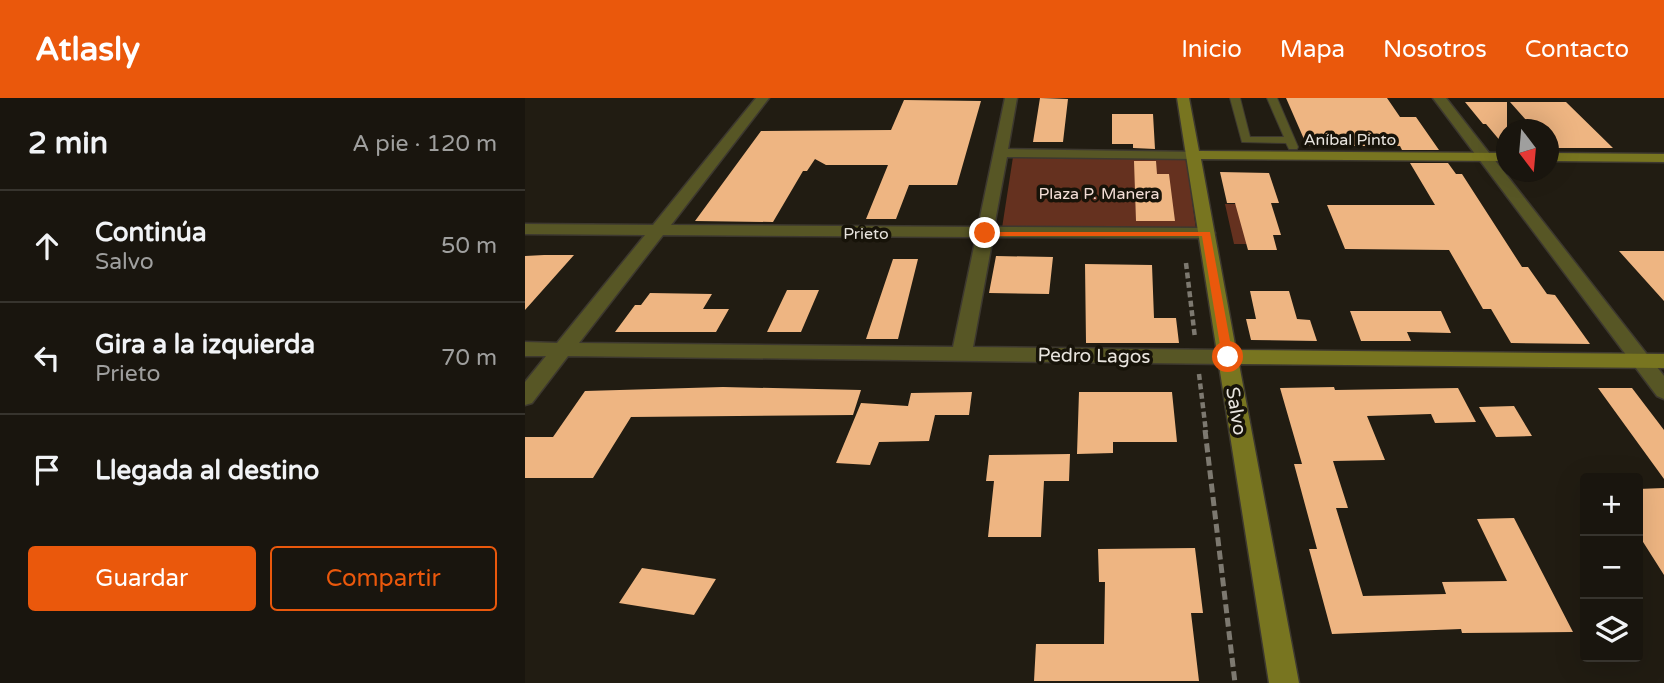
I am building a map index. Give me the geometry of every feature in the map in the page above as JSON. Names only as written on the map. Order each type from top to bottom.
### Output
[{"type":"main road","name":"Salvo","points":[[1183,98],[1284,683]]},
{"type":"main road","name":"Aníbal Pinto","points":[[1193,155],[1496,157]]},
{"type":"main road","points":[[1559,158],[1664,158]]},
{"type":"main road","name":"Pedro Lagos","points":[[1228,357],[1664,361]]},
{"type":"street","points":[[525,397],[763,98]]},
{"type":"street","points":[[962,354],[1011,98]]},
{"type":"street","points":[[1439,98],[1664,391]]},
{"type":"street","points":[[1000,153],[1193,155]]},
{"type":"street","name":"Prieto","points":[[525,229],[658,232],[1206,233]]},
{"type":"street","name":"Pedro Lagos","points":[[525,349],[1228,357]]},
{"type":"lane","points":[[1235,98],[1246,140],[1290,140]]},
{"type":"lane","points":[[1272,98],[1297,156]]},
{"type":"path","points":[[1182,233],[1235,683]]},
{"type":"green space","name":"Plaza P. Manera","points":[[1013,157],[1186,157],[1196,229],[1002,228]]},
{"type":"green space","points":[[1225,204],[1259,204],[1270,244],[1234,244]]},
{"type":"building","points":[[1040,98],[1068,99],[1063,142],[1033,142]]},
{"type":"building","points":[[1286,98],[1387,98],[1400,117],[1416,117],[1439,150],[1402,150],[1400,146],[1307,146]]},
{"type":"building","points":[[904,100],[981,101],[957,185],[909,185],[896,219],[866,219],[888,165],[826,165],[815,159],[807,171],[803,171],[773,222],[695,221],[761,131],[891,130]]},
{"type":"building","points":[[1465,102],[1507,102],[1507,119],[1496,119],[1496,136]]},
{"type":"building","points":[[1510,102],[1566,102],[1613,148],[1559,148],[1559,119],[1525,119]]},
{"type":"building","points":[[1112,114],[1153,114],[1155,149],[1133,148],[1133,144],[1112,144]]},
{"type":"building","points":[[1134,161],[1156,161],[1157,174],[1169,174],[1175,221],[1136,221]]},
{"type":"building","points":[[1410,163],[1448,163],[1456,174],[1462,174],[1522,267],[1528,267],[1547,294],[1555,295],[1590,344],[1511,343],[1491,309],[1483,309],[1449,250],[1345,249],[1327,205],[1435,205]]},
{"type":"building","points":[[1220,172],[1269,173],[1279,203],[1271,203],[1281,235],[1273,235],[1277,250],[1248,250],[1235,203],[1227,203]]},
{"type":"building","points":[[1619,251],[1664,251],[1664,301]]},
{"type":"building","points":[[574,255],[525,310],[525,256]]},
{"type":"building","points":[[996,256],[1053,257],[1049,294],[989,293]]},
{"type":"building","points":[[893,259],[918,259],[898,339],[866,339]]},
{"type":"building","points":[[1085,264],[1152,265],[1154,318],[1176,318],[1179,343],[1086,343]]},
{"type":"building","points":[[787,290],[819,290],[801,332],[767,332]]},
{"type":"building","points":[[1250,291],[1289,291],[1297,319],[1310,320],[1317,341],[1251,340],[1246,319],[1256,319]]},
{"type":"building","points":[[650,293],[712,294],[703,309],[729,309],[716,332],[615,332],[635,305],[641,305]]},
{"type":"building","points":[[1350,311],[1441,311],[1451,333],[1407,332],[1411,341],[1361,341]]},
{"type":"building","points":[[723,387],[861,390],[853,415],[631,417],[593,478],[525,478],[525,437],[553,437],[585,391]]},
{"type":"building","points":[[1334,387],[1335,390],[1458,388],[1476,422],[1435,423],[1431,414],[1367,416],[1385,460],[1333,461],[1348,508],[1336,508],[1363,596],[1446,594],[1442,582],[1507,581],[1477,519],[1514,518],[1573,632],[1462,633],[1461,629],[1332,634],[1309,549],[1317,549],[1294,464],[1302,464],[1280,388]]},
{"type":"building","points":[[1598,388],[1632,388],[1664,430],[1664,479]]},
{"type":"building","points":[[972,392],[969,415],[935,415],[929,441],[879,442],[870,465],[836,463],[861,403],[908,406],[911,393]]},
{"type":"building","points":[[1079,392],[1172,392],[1177,442],[1113,442],[1113,453],[1077,454]]},
{"type":"building","points":[[1514,406],[1532,436],[1496,437],[1479,407]]},
{"type":"building","points":[[1070,454],[1069,481],[1044,481],[1041,537],[988,537],[994,481],[986,481],[989,455]]},
{"type":"building","points":[[1664,488],[1664,575],[1643,542],[1643,489]]},
{"type":"building","points":[[1195,548],[1203,613],[1191,613],[1199,681],[1034,681],[1036,644],[1104,644],[1105,582],[1099,582],[1098,549]]},
{"type":"building","points":[[642,568],[716,579],[694,615],[619,603]]},
{"type":"route","points":[[985,233],[1206,233],[1228,357]]}]
